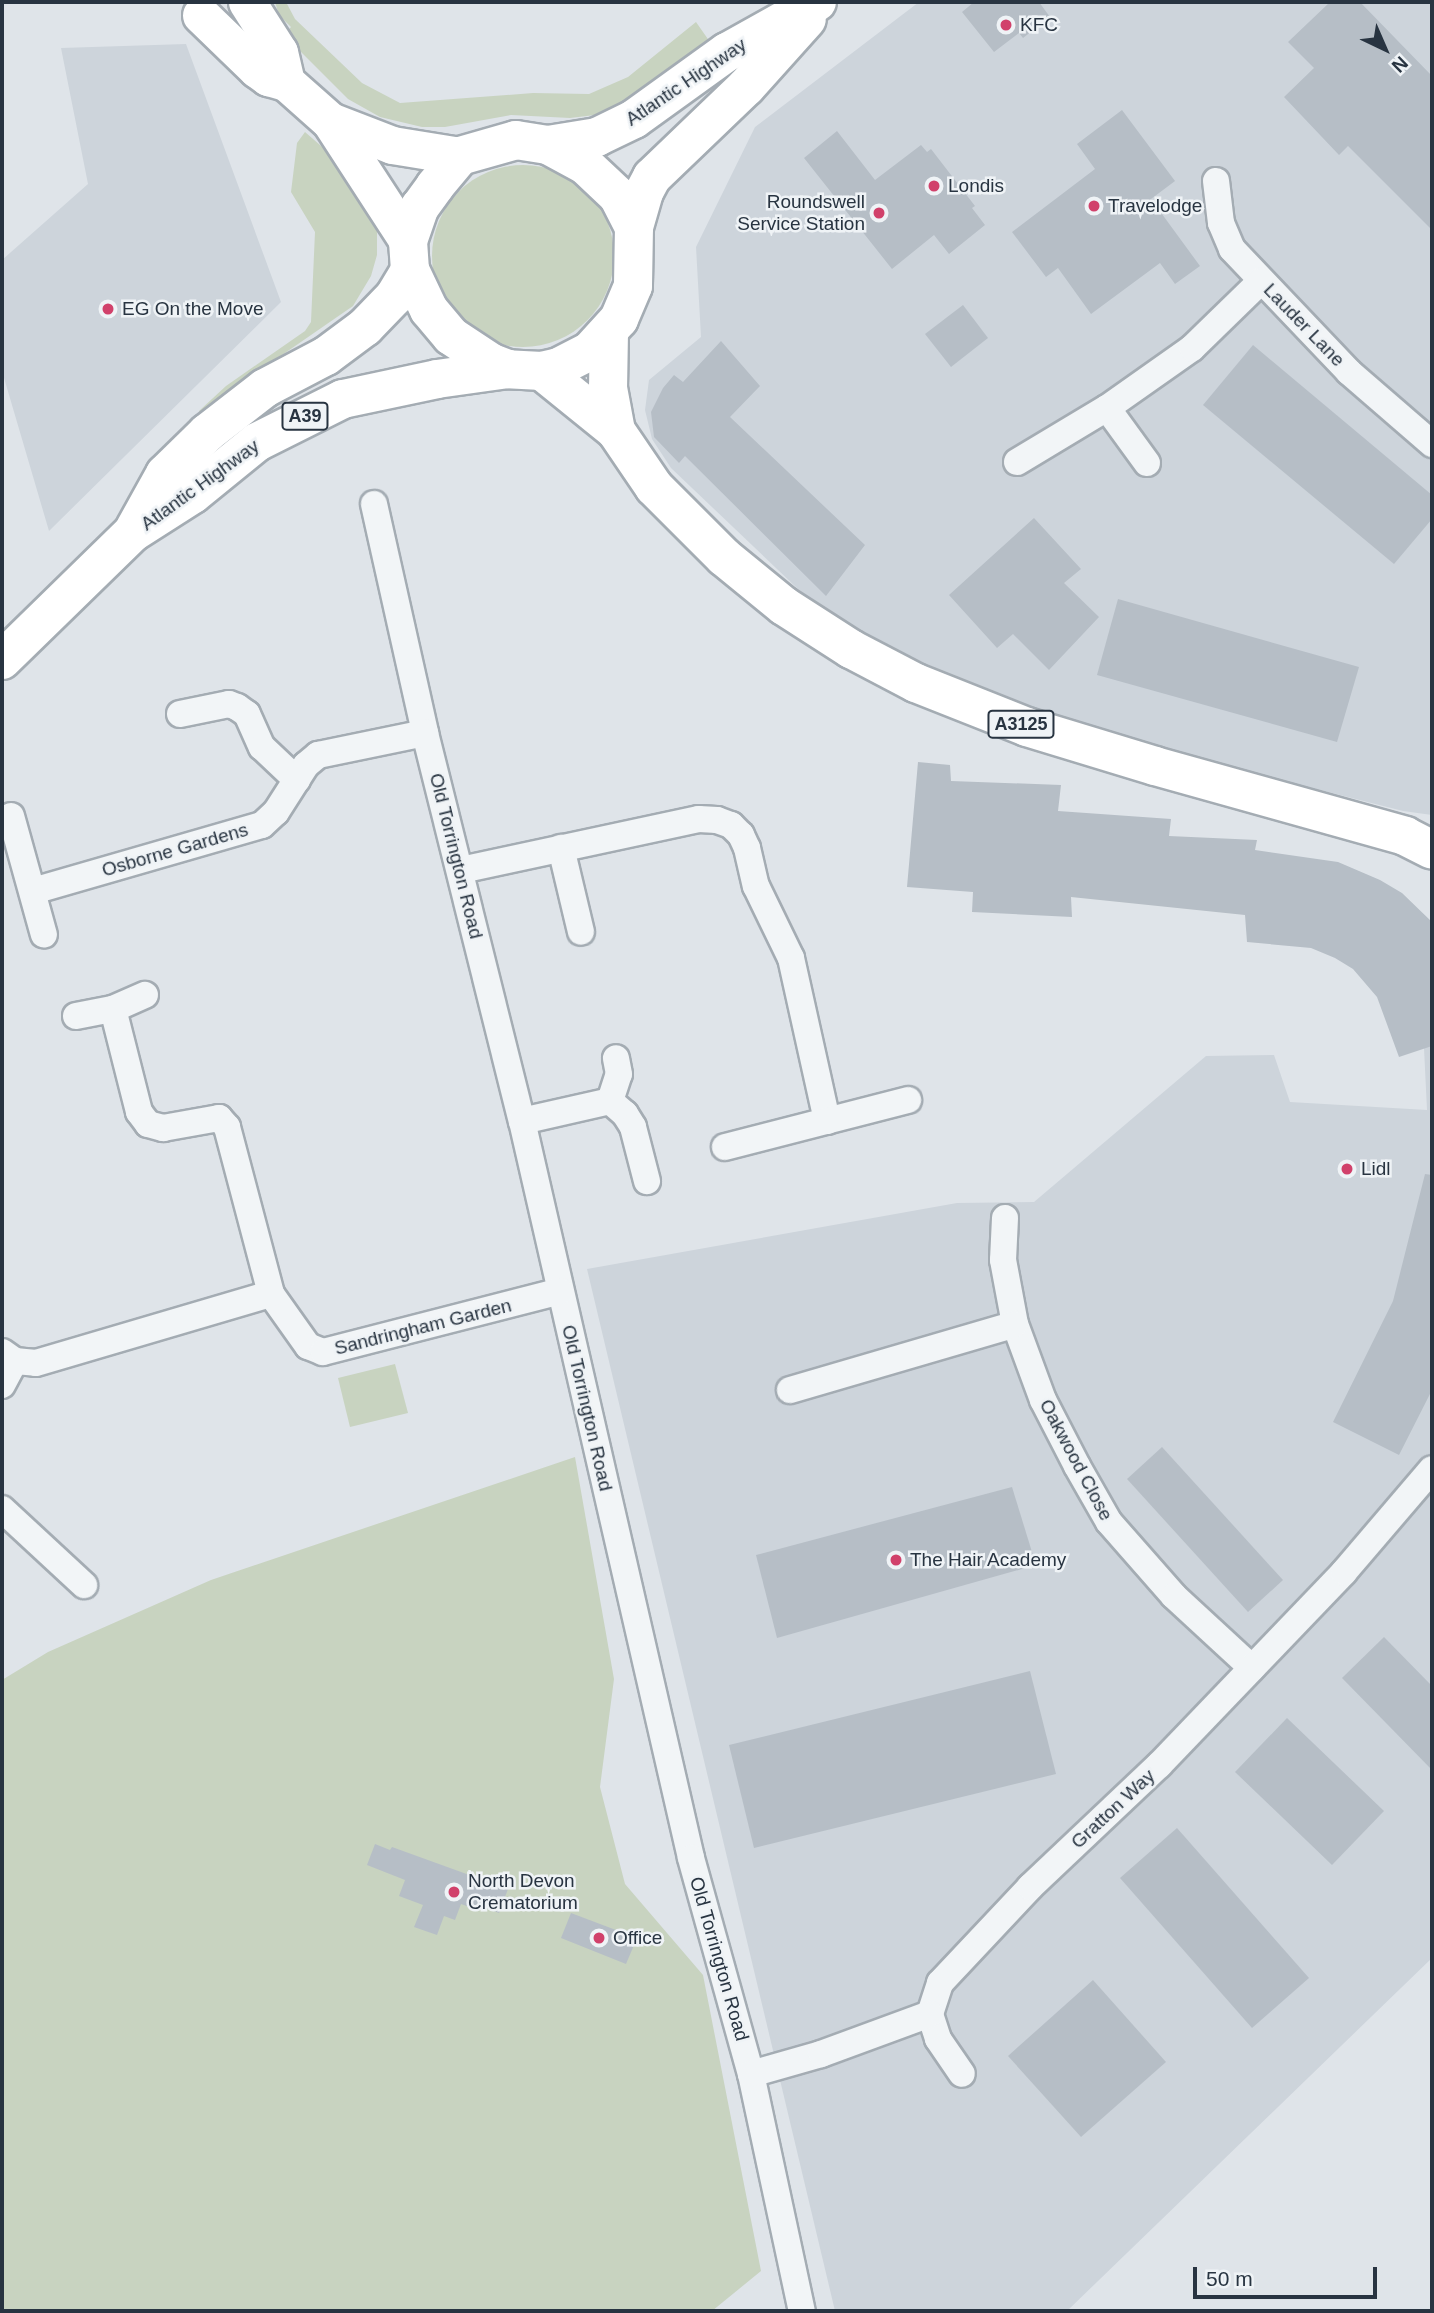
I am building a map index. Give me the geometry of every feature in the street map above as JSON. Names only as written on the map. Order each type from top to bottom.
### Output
[{"type":"main road","points":[[190,8],[226,12],[239,2]]},
{"type":"main road","points":[[247,2],[278,52],[286,82]]},
{"type":"main road","name":"Atlantic Highway","points":[[548,145],[597,137],[634,119],[727,52],[820,2]]},
{"type":"main road","name":"Atlantic Highway","points":[[634,227],[644,192],[652,177],[746,87],[820,2]]},
{"type":"main road","points":[[190,8],[257,69],[268,77],[286,82],[330,121],[409,256],[429,310],[451,336],[492,363],[525,370],[575,360],[610,332],[628,301],[633,286],[634,227],[618,196],[606,182],[569,155],[548,145],[516,140],[460,156],[391,145],[330,121]]},
{"type":"main road","points":[[409,256],[420,207],[460,156]]},
{"type":"main road","name":"Atlantic Highway","points":[[132,533],[165,474],[207,433],[265,388],[326,356],[365,327],[394,296],[409,256]]},
{"type":"main road","name":"A3125","points":[[610,332],[608,388],[616,431]]},
{"type":"main road","name":"Atlantic Highway","points":[[2,660],[132,533],[193,494],[257,442],[343,399],[437,379],[525,370]]},
{"type":"main road","name":"A3125","points":[[525,370],[616,431],[654,486],[724,557],[784,606],[851,649],[916,683],[1040,731],[1155,766],[1423,840]]},
{"type":"street","name":"Lauder Lane","points":[[1216,181],[1221,223],[1232,249],[1349,372],[1432,444]]},
{"type":"street","points":[[1017,463],[1107,408],[1192,348],[1261,281]]},
{"type":"street","points":[[1107,408],[1147,463]]},
{"type":"street","name":"Old Torrington Road","points":[[374,503],[425,733],[522,1121],[691,1858],[751,2074],[803,2311]]},
{"type":"street","points":[[180,714],[229,704],[237,707],[247,714],[262,747],[297,780]]},
{"type":"street","name":"Osborne Gardens","points":[[33,891],[262,825],[276,812],[318,755],[425,733]]},
{"type":"street","points":[[11,816],[44,935]]},
{"type":"street","points":[[461,870],[632,836],[699,819],[717,820],[731,825],[741,835],[756,886],[785,940],[798,977],[827,1121]]},
{"type":"street","points":[[561,848],[581,932]]},
{"type":"street","points":[[76,1016],[113,1009],[145,995]]},
{"type":"street","name":"Sandringham Garden","points":[[113,1009],[139,1112],[148,1124],[163,1128],[219,1118],[227,1127],[271,1294],[308,1346],[323,1352],[560,1291]]},
{"type":"street","points":[[610,1101],[619,1074],[616,1058]]},
{"type":"street","points":[[725,1147],[908,1100]]},
{"type":"street","points":[[522,1121],[610,1101]]},
{"type":"street","points":[[610,1101],[625,1114],[633,1127],[647,1181]]},
{"type":"street","name":"Oakwood Close","points":[[1005,1218],[1003,1260],[1015,1324],[1043,1400],[1109,1522],[1174,1597],[1252,1668]]},
{"type":"street","points":[[2,1385],[8,1357],[36,1363],[271,1294]]},
{"type":"street","points":[[790,1390],[1015,1324]]},
{"type":"street","name":"Gratton Way","points":[[930,2014],[940,1983],[1030,1887],[1159,1765],[1344,1572],[1432,1469]]},
{"type":"street","points":[[2,1509],[84,1586]]},
{"type":"street","points":[[751,2074],[821,2054],[930,2014],[938,2039],[962,2074]]},
{"type":"shaded area","points":[[919,2],[1432,2],[1432,815],[1403,811],[1249,772],[1029,710],[875,641],[818,608],[671,468],[652,439],[645,410],[649,380],[701,337],[696,247],[755,127]]},
{"type":"shaded area","points":[[186,44],[281,302],[49,531],[2,371],[2,260],[88,184],[61,48]]},
{"type":"shaded area","points":[[1432,1045],[1432,1958],[1067,2311],[835,2311],[587,1269],[957,1203],[1034,1202],[1206,1056],[1274,1055],[1290,1102],[1427,1110],[1424,1048]]},
{"type":"green space","points":[[275,2],[286,2],[295,19],[362,83],[400,103],[533,93],[589,94],[628,77],[696,22],[710,42],[639,97],[595,115],[570,118],[511,115],[445,127],[422,127],[380,117],[348,99],[284,35],[291,27],[279,15]]},
{"type":"green space","points":[[305,132],[343,165],[377,225],[377,255],[371,276],[353,306],[256,373],[204,417],[199,411],[226,386],[305,331],[311,322],[315,232],[291,192],[297,143]]},
{"type":"green space","points":[[523,165],[558,172],[587,192],[607,221],[614,256],[607,291],[587,320],[558,340],[523,347],[488,340],[459,320],[439,291],[432,256],[439,221],[459,192],[488,172]]},
{"type":"green space","points":[[395,1364],[408,1413],[350,1427],[338,1378]]},
{"type":"green space","points":[[575,1457],[614,1679],[600,1787],[625,1884],[703,1975],[761,2271],[712,2311],[2,2311],[2,1680],[48,1652],[211,1580]]},
{"type":"building","name":"KFC","points":[[974,2],[1039,2],[1050,17],[1023,38],[1019,33],[994,52],[962,12]]},
{"type":"building","points":[[1330,2],[1360,2],[1432,76],[1432,230],[1348,146],[1339,155],[1284,97],[1314,68],[1288,42]]},
{"type":"building","points":[[1122,110],[1175,181],[1151,199],[1200,266],[1175,284],[1160,263],[1091,314],[1058,268],[1046,277],[1012,232],[1095,169],[1077,144]]},
{"type":"building","points":[[837,131],[875,180],[921,145],[927,152],[931,149],[975,206],[972,208],[985,225],[949,254],[934,235],[892,269],[804,158]]},
{"type":"building","points":[[963,305],[988,338],[951,367],[925,334]]},
{"type":"building","points":[[721,341],[760,386],[730,417],[865,545],[826,596],[685,456],[679,463],[654,437],[651,412],[663,388],[674,375],[683,382]]},
{"type":"building","points":[[1253,345],[1432,495],[1432,519],[1394,564],[1203,405]]},
{"type":"building","points":[[1034,518],[1081,569],[1064,583],[1099,617],[1049,670],[1013,634],[997,648],[949,595]]},
{"type":"building","points":[[1118,599],[1359,667],[1337,742],[1097,675]]},
{"type":"building","points":[[918,762],[950,765],[951,781],[1061,785],[1058,811],[1171,819],[1169,836],[1257,840],[1255,850],[1338,862],[1380,880],[1402,893],[1432,922],[1432,1046],[1399,1057],[1377,997],[1353,969],[1311,948],[1247,942],[1245,915],[1071,897],[1072,917],[972,912],[973,892],[907,887]]},
{"type":"building","points":[[1425,1174],[1432,1175],[1432,1390],[1399,1455],[1333,1422],[1393,1301]]},
{"type":"building","points":[[1162,1447],[1283,1580],[1248,1612],[1127,1479]]},
{"type":"building","name":"The Hair Academy","points":[[1012,1487],[1036,1565],[777,1638],[756,1555]]},
{"type":"building","points":[[1384,1637],[1432,1686],[1432,1770],[1342,1678]]},
{"type":"building","points":[[1030,1671],[1056,1774],[754,1848],[729,1745]]},
{"type":"building","points":[[1287,1718],[1384,1811],[1332,1865],[1235,1772]]},
{"type":"building","points":[[1177,1828],[1309,1978],[1252,2028],[1120,1878]]},
{"type":"building","name":"North Devon Crematorium","points":[[375,1844],[390,1850],[392,1847],[508,1889],[499,1913],[477,1904],[475,1909],[461,1904],[455,1920],[444,1916],[437,1935],[414,1927],[423,1905],[399,1896],[405,1880],[367,1865]]},
{"type":"building","name":"Office","points":[[571,1913],[637,1938],[626,1964],[561,1938]]},
{"type":"building","points":[[1093,1980],[1166,2062],[1081,2137],[1008,2056]]},
{"type":"place","name":"KFC","points":[[1006,25]]},
{"type":"place","name":"Londis","points":[[934,186]]},
{"type":"place","name":"Travelodge","points":[[1094,206]]},
{"type":"place","name":"Roundswell Service Station","points":[[879,213]]},
{"type":"place","name":"EG On the Move","points":[[108,309]]},
{"type":"place","name":"Lidl","points":[[1347,1169]]},
{"type":"place","name":"The Hair Academy","points":[[896,1560]]},
{"type":"place","name":"North Devon Crematorium","points":[[454,1892]]},
{"type":"place","name":"Office","points":[[599,1938]]}]
